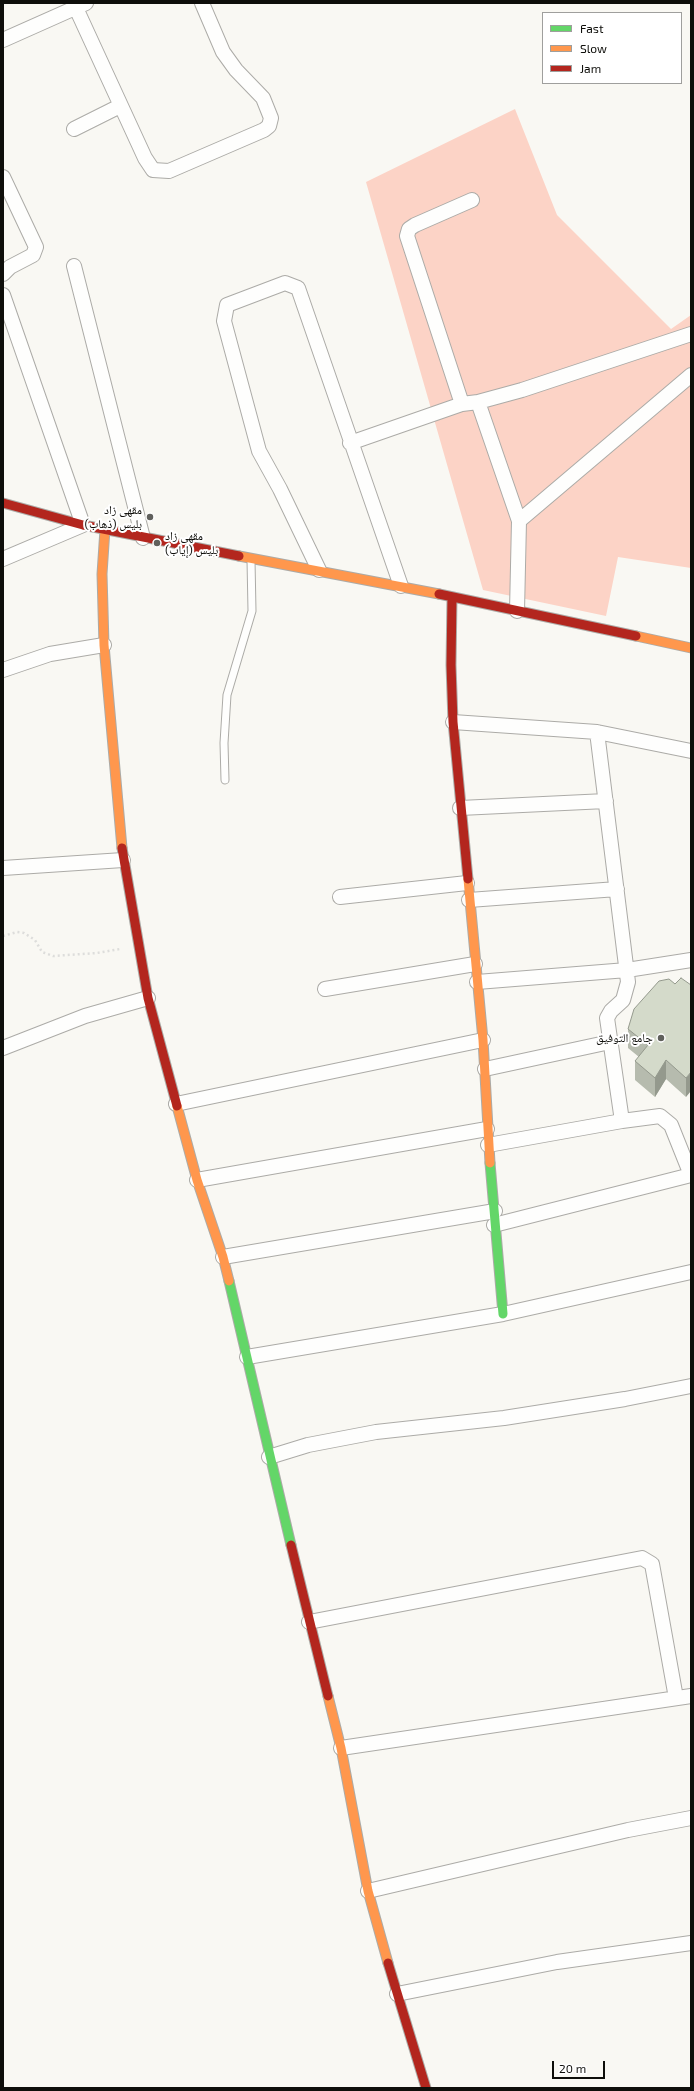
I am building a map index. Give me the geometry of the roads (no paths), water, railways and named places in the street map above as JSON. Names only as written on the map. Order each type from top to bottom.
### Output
[{"type":"street","points":[[3,40],[81,5],[120,106],[145,158],[153,170],[169,171],[264,130],[269,126],[271,118],[263,98],[236,70],[223,52],[202,3]]},
{"type":"street","points":[[74,129],[120,106]]},
{"type":"street","points":[[3,177],[36,247],[33,255],[10,267],[3,274]]},
{"type":"street","points":[[462,404],[407,236],[409,229],[415,225],[472,200]]},
{"type":"street","points":[[74,266],[143,538]]},
{"type":"street","points":[[319,570],[280,489],[259,451],[224,321],[227,305],[285,283],[298,288],[350,443],[401,586]]},
{"type":"street","points":[[3,295],[83,525]]},
{"type":"street","points":[[350,443],[462,404],[478,402],[522,390],[691,334]]},
{"type":"street","points":[[519,521],[691,375]]},
{"type":"street","points":[[478,402],[519,521],[517,611]]},
{"type":"street","points":[[3,503],[105,530],[401,586],[691,648]]},
{"type":"street","points":[[3,559],[83,525]]},
{"type":"street","points":[[105,530],[102,574],[104,645],[123,860],[148,998],[197,1180],[223,1257],[309,1622],[341,1748],[368,1891],[397,1994],[426,2088]]},
{"type":"street","points":[[452,597],[451,665],[453,722],[483,1040],[488,1145],[503,1314]]},
{"type":"street","points":[[3,670],[50,654],[104,645]]},
{"type":"street","points":[[453,722],[597,732],[691,751]]},
{"type":"street","points":[[597,732],[628,982],[626,995],[619,1006],[611,1011],[607,1018],[622,1121]]},
{"type":"street","points":[[460,808],[606,801]]},
{"type":"street","points":[[3,868],[123,860]]},
{"type":"street","points":[[340,897],[467,883]]},
{"type":"street","points":[[469,900],[617,889]]},
{"type":"street","points":[[477,982],[627,970],[691,960]]},
{"type":"street","points":[[325,989],[475,964]]},
{"type":"street","points":[[3,1048],[85,1016],[148,998]]},
{"type":"street","points":[[176,1104],[483,1040]]},
{"type":"street","points":[[485,1069],[610,1042]]},
{"type":"street","points":[[223,1257],[495,1218],[691,1175],[675,1132],[666,1120],[660,1116],[622,1121],[488,1145]]},
{"type":"street","points":[[197,1180],[487,1129]]},
{"type":"street","points":[[247,1357],[503,1314],[691,1272]]},
{"type":"street","points":[[270,1457],[308,1445],[376,1432],[504,1418],[625,1399],[691,1386]]},
{"type":"street","points":[[309,1622],[642,1558],[652,1564],[676,1698]]},
{"type":"street","points":[[341,1748],[691,1696]]},
{"type":"street","points":[[368,1891],[628,1830],[691,1818]]},
{"type":"street","points":[[397,1994],[557,1962],[691,1943]]},
{"type":"lane","points":[[226,780],[224,743],[227,695],[252,611],[251,558]]},
{"type":"place","name":"مقهى زاد بليس (ذهاب)","points":[[150,517]]},
{"type":"place","name":"مقهى زاد بليس (إياب)","points":[[157,543]]},
{"type":"place","name":"جامع التوفيق","points":[[661,1038]]}]
